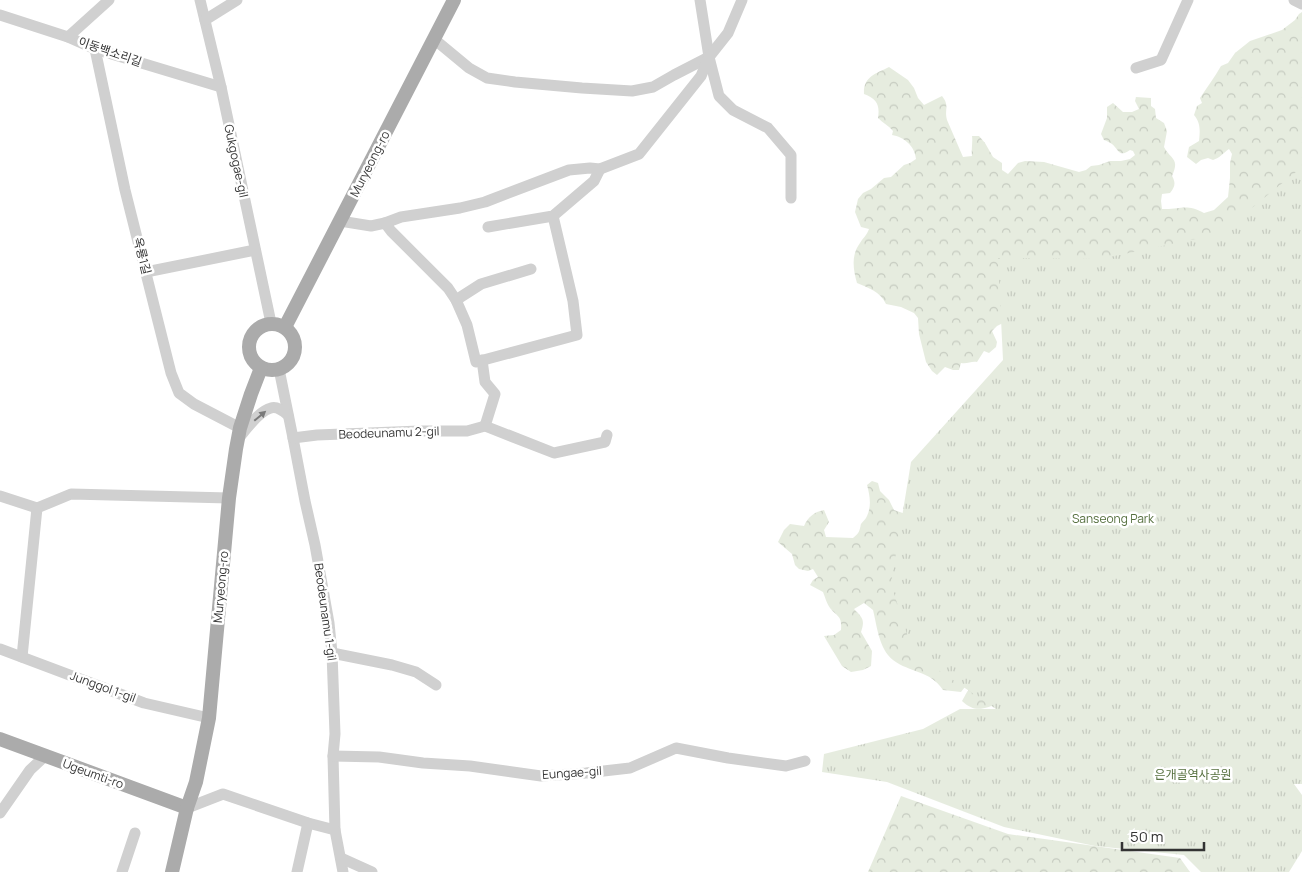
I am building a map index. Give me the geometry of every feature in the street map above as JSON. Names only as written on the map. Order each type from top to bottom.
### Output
[{"type":"main road","name":"Muryeong-ro","points":[[285,327],[454,0]]},
{"type":"main road","points":[[271,323],[285,327],[294,339],[294,354],[290,361],[278,369],[261,368],[250,357],[248,350],[252,335],[263,325],[271,323]]},
{"type":"main road","name":"Muryeong-ro","points":[[172,872],[187,808],[196,782],[208,718],[232,471],[239,434],[261,368]]},
{"type":"main road","name":"Ugeumti-ro","points":[[0,738],[187,808]]},
{"type":"street","points":[[68,37],[109,0]]},
{"type":"street","name":"Gukgogae-gil","points":[[200,0],[271,323]]},
{"type":"street","points":[[205,20],[237,0]]},
{"type":"street","points":[[700,0],[709,57],[719,96],[733,110],[768,128],[791,155],[791,198]]},
{"type":"street","points":[[340,221],[371,226],[401,217],[460,208],[485,202],[569,170],[600,169],[639,154],[701,76],[709,57],[728,33],[742,0]]},
{"type":"street","points":[[1136,68],[1161,60],[1188,0]]},
{"type":"street","points":[[1294,0],[1302,4]]},
{"type":"street","name":"이동백소리길","points":[[0,15],[68,37],[95,49],[220,87]]},
{"type":"street","points":[[434,39],[469,68],[487,78],[582,88],[632,91],[653,88],[709,57]]},
{"type":"street","name":"옥룡1길","points":[[95,49],[125,190],[171,373],[179,393],[239,434]]},
{"type":"street","points":[[488,227],[553,216],[594,181],[600,169]]},
{"type":"street","points":[[385,223],[448,288],[456,300],[466,324],[476,362],[577,335],[573,301],[553,216]]},
{"type":"street","points":[[146,272],[255,250]]},
{"type":"street","points":[[456,300],[481,284],[531,269]]},
{"type":"street","points":[[482,360],[485,382],[495,394],[485,426],[554,453],[605,442],[606,435]]},
{"type":"street","name":"Beodeunamu 1-gil","points":[[278,369],[315,545],[329,623],[335,734],[333,756],[335,830],[343,872]]},
{"type":"street","points":[[239,434],[260,414],[271,408],[281,409],[288,415]]},
{"type":"street","name":"Beodeunamu 2-gil","points":[[293,438],[318,435],[467,431],[485,426]]},
{"type":"street","points":[[0,496],[37,508],[71,494],[229,498]]},
{"type":"street","points":[[22,657],[37,508]]},
{"type":"street","name":"Junggol 1-gil","points":[[0,649],[144,703],[208,718]]},
{"type":"street","points":[[332,653],[392,665],[416,672],[436,686]]},
{"type":"street","name":"Eungae-gil","points":[[333,756],[379,757],[423,763],[470,766],[541,776],[630,768],[676,748],[786,766],[805,761]]},
{"type":"street","points":[[0,813],[4,801],[30,770],[45,756]]},
{"type":"street","points":[[187,808],[223,794],[308,823],[335,830]]},
{"type":"street","points":[[297,872],[308,823]]},
{"type":"street","points":[[122,872],[136,833]]},
{"type":"street","points":[[340,858],[372,872]]},
{"type":"green space","name":"Sanseong Park","points":[[1302,12],[1302,523],[1001,703],[990,707],[976,709],[962,701],[976,682],[972,678],[961,692],[943,690],[926,675],[893,660],[882,644],[873,610],[864,603],[854,609],[862,619],[861,632],[872,651],[871,666],[863,670],[851,672],[842,666],[824,636],[834,635],[841,630],[839,617],[829,606],[823,592],[810,585],[818,577],[813,569],[808,571],[799,569],[795,565],[792,554],[778,542],[784,530],[790,524],[804,526],[812,515],[824,510],[829,522],[824,530],[826,537],[853,538],[858,533],[861,524],[868,514],[870,502],[867,485],[872,481],[878,483],[880,491],[889,500],[894,510],[920,519],[993,505],[1007,321],[992,331],[997,342],[996,347],[989,353],[984,351],[977,362],[961,363],[959,370],[945,367],[937,375],[926,362],[919,334],[918,318],[914,313],[901,307],[886,304],[877,293],[857,283],[854,267],[855,252],[869,229],[861,227],[855,212],[858,199],[863,193],[884,178],[891,177],[904,165],[916,159],[911,146],[901,138],[892,135],[893,131],[878,118],[877,103],[864,94],[864,88],[868,80],[889,67],[908,80],[924,105],[942,96],[946,105],[947,120],[963,157],[972,156],[972,136],[979,136],[993,157],[1002,163],[1002,170],[1008,174],[1018,163],[1025,161],[1044,162],[1079,172],[1091,166],[1110,161],[1130,159],[1135,155],[1133,151],[1121,153],[1112,144],[1104,140],[1101,134],[1107,118],[1107,107],[1113,103],[1123,112],[1132,112],[1139,109],[1135,101],[1136,97],[1151,98],[1151,106],[1155,109],[1156,118],[1164,123],[1167,131],[1164,147],[1175,162],[1172,176],[1174,187],[1170,193],[1162,194],[1162,209],[1192,208],[1204,213],[1214,210],[1228,197],[1232,154],[1229,149],[1220,157],[1213,160],[1208,158],[1201,160],[1196,164],[1187,157],[1189,147],[1199,141],[1199,124],[1194,115],[1197,106],[1202,103],[1200,98],[1221,66],[1228,63],[1235,53],[1250,41],[1282,30]]},
{"type":"green space","name":"Sanseong Park","points":[[1302,167],[1302,784],[1294,784],[1302,795],[1302,851],[1289,872],[1201,872],[1184,855],[1095,846],[1004,827],[887,782],[822,772],[824,754],[923,729],[960,709],[996,709],[913,653],[891,584],[911,462],[1003,360],[998,258],[1100,259],[1220,234]]},
{"type":"green space","points":[[901,796],[1008,834],[1180,858],[1190,872],[868,872]]},
{"type":"park label","name":"은개골역사공원","points":[[1193,775]]}]
